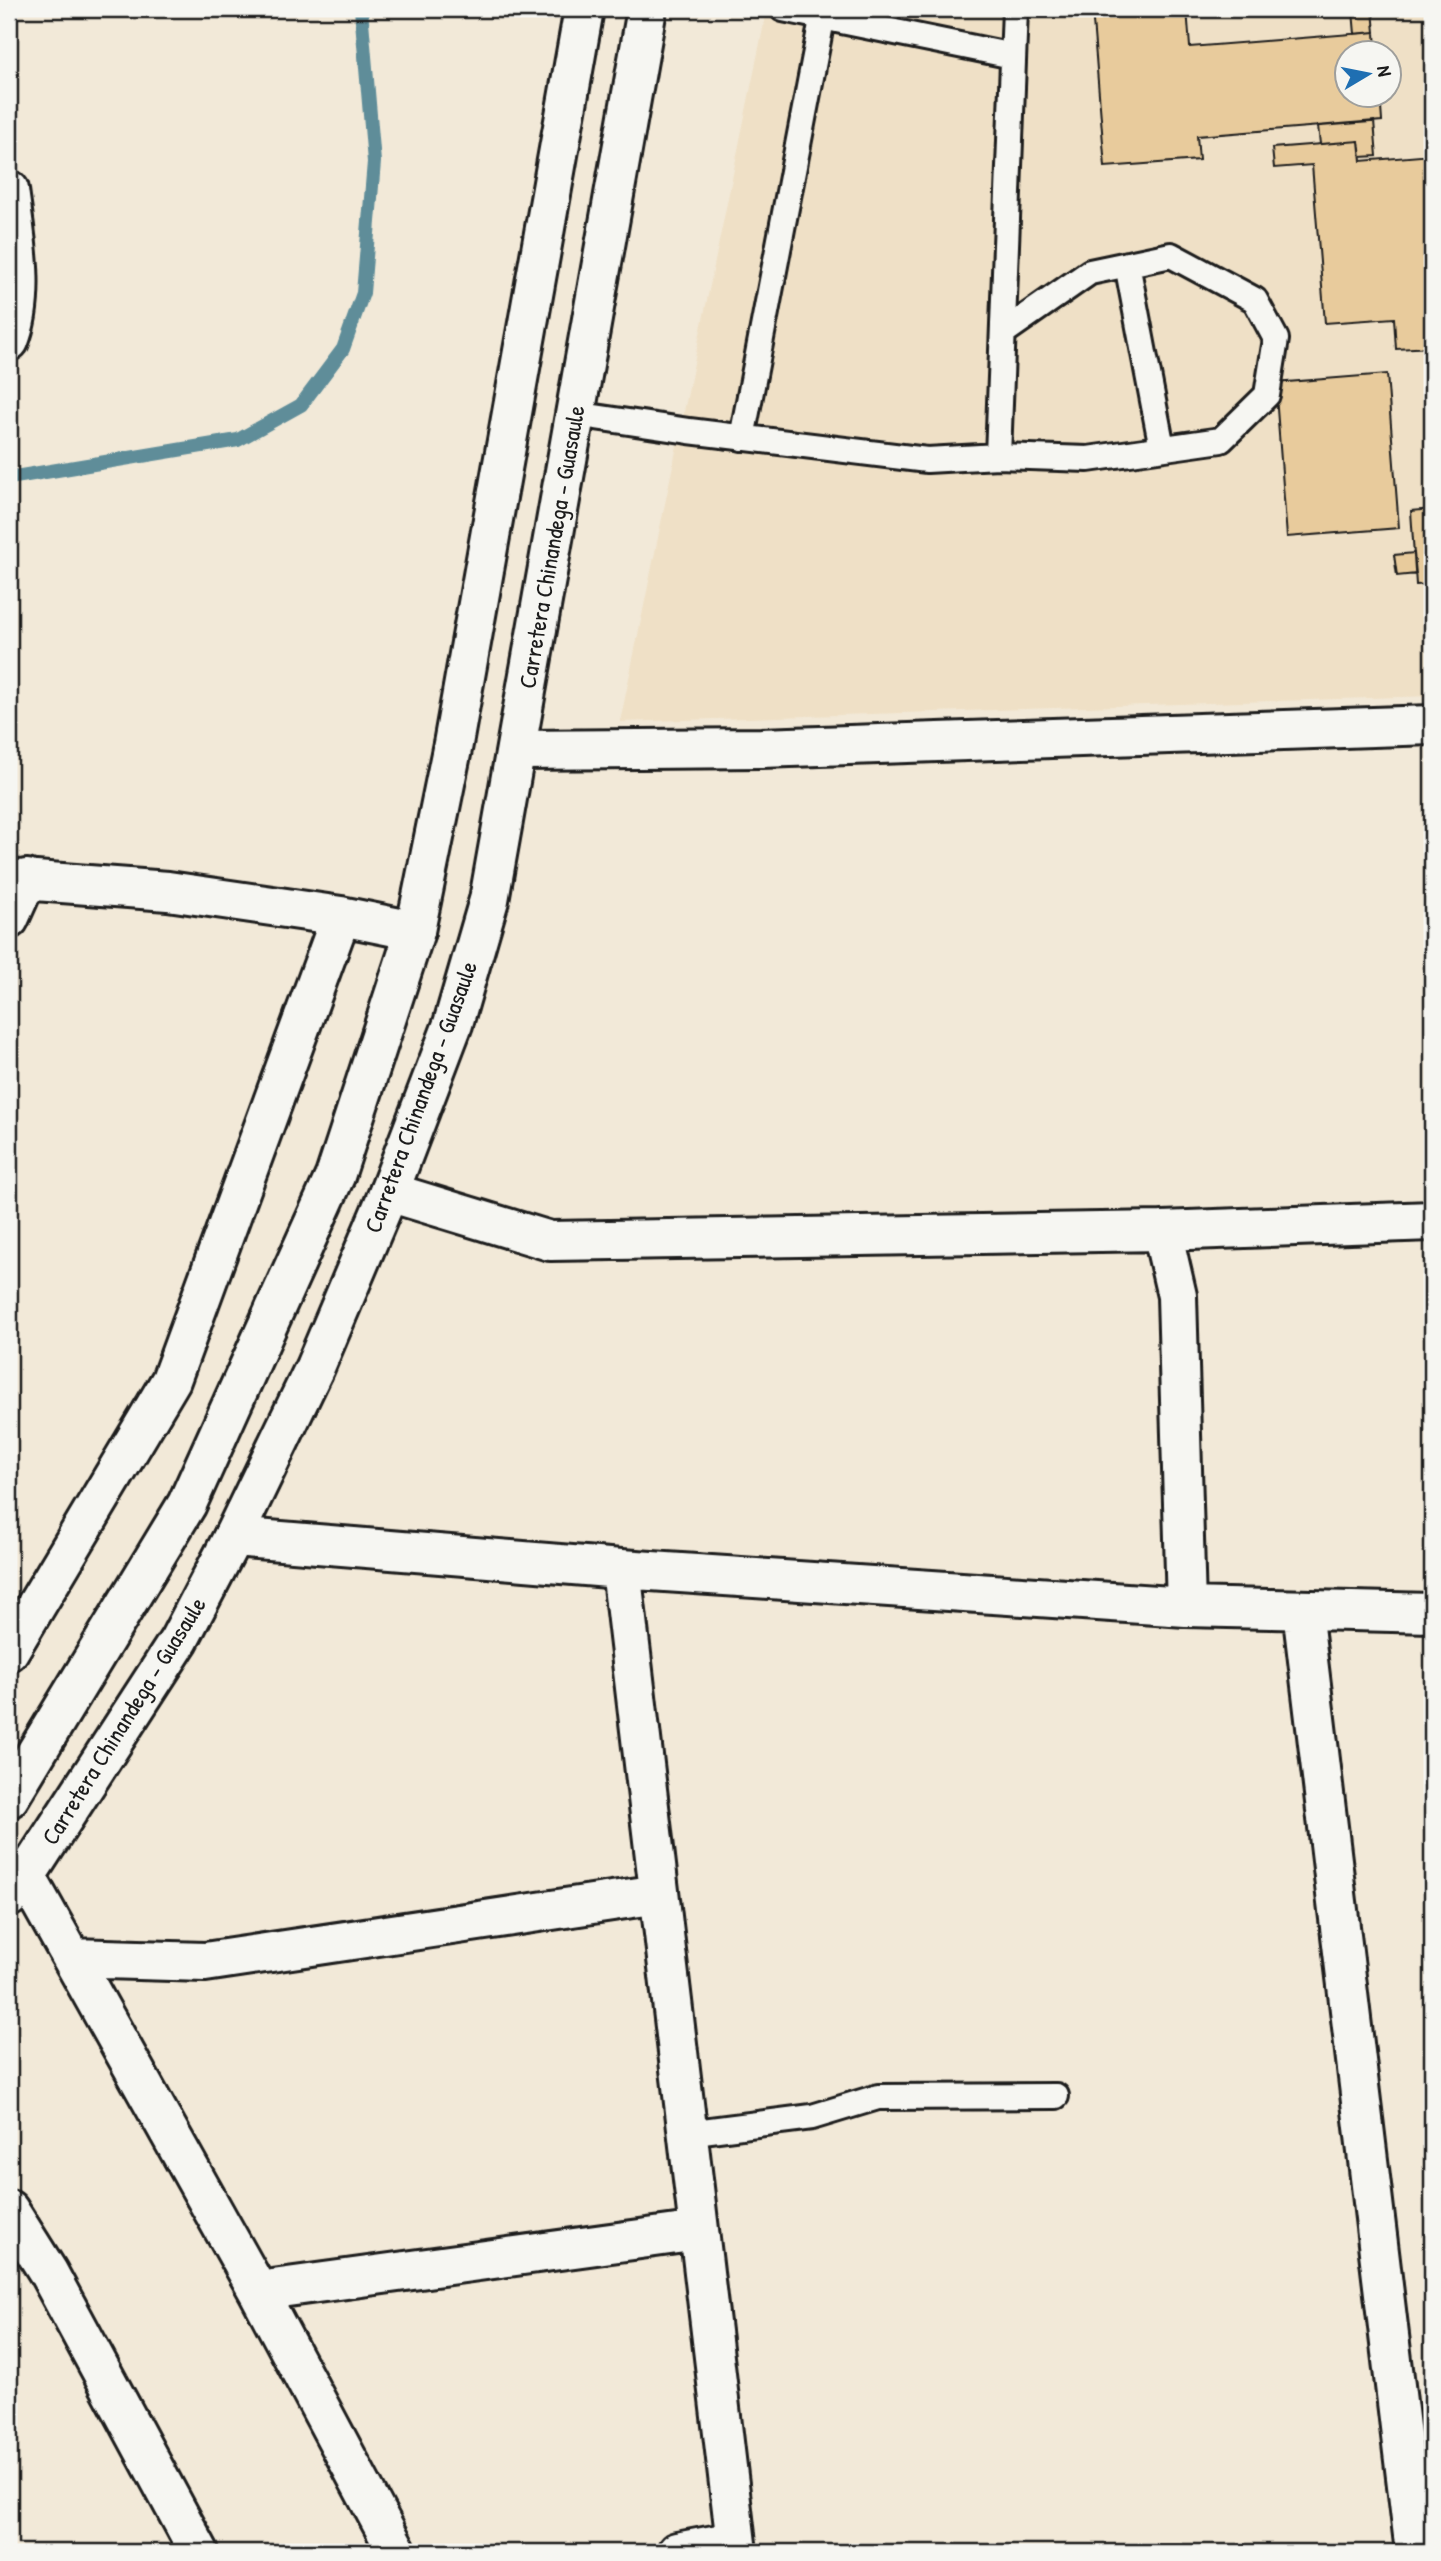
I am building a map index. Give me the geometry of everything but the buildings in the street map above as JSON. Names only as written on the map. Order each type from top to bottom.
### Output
[{"type":"main road","points":[[9,1798],[187,1504],[335,1176],[415,931],[453,744],[584,9]]},
{"type":"main road","name":"Carretera Chinandega - Guasaule","points":[[18,1887],[179,1640],[233,1537],[315,1367],[389,1192],[453,1024],[489,900],[647,9]]},
{"type":"main road","points":[[9,190],[18,265],[15,326],[9,341]]},
{"type":"main road","points":[[517,750],[761,748],[1432,725]]},
{"type":"main road","points":[[9,919],[18,879],[168,891],[341,916],[415,931]]},
{"type":"main road","points":[[9,1651],[171,1380],[341,916]]},
{"type":"main road","points":[[389,1192],[550,1241],[1162,1231],[1432,1222]]},
{"type":"main road","points":[[1162,1231],[1177,1296],[1186,1607]]},
{"type":"main road","points":[[233,1537],[621,1569],[1186,1607],[1432,1613]]},
{"type":"main road","points":[[621,1569],[736,2547],[677,2552]]},
{"type":"main road","points":[[1302,1610],[1420,2545]]},
{"type":"main road","points":[[18,1887],[72,1958],[258,2291],[397,2552]]},
{"type":"main road","points":[[72,1958],[205,1962],[659,1894]]},
{"type":"main road","points":[[9,2210],[48,2272],[199,2552]]},
{"type":"main road","points":[[258,2291],[699,2231]]},
{"type":"lane","points":[[783,9],[822,13],[1013,57]]},
{"type":"lane","points":[[998,456],[1015,9]]},
{"type":"lane","points":[[742,438],[822,13]]},
{"type":"lane","points":[[575,414],[742,438],[927,460],[998,456],[1088,459],[1221,440],[1267,395],[1276,339],[1255,300],[1171,255],[1090,272],[1003,332]]},
{"type":"lane","points":[[1127,264],[1163,448]]},
{"type":"lane","points":[[687,2133],[812,2116],[878,2096],[1056,2096]]},
{"type":"shaded area","points":[[767,9],[1432,9],[1432,696],[620,722]]},
{"type":"waterway","points":[[9,478],[238,440],[301,405],[343,349],[363,293],[374,162],[361,9]]}]
